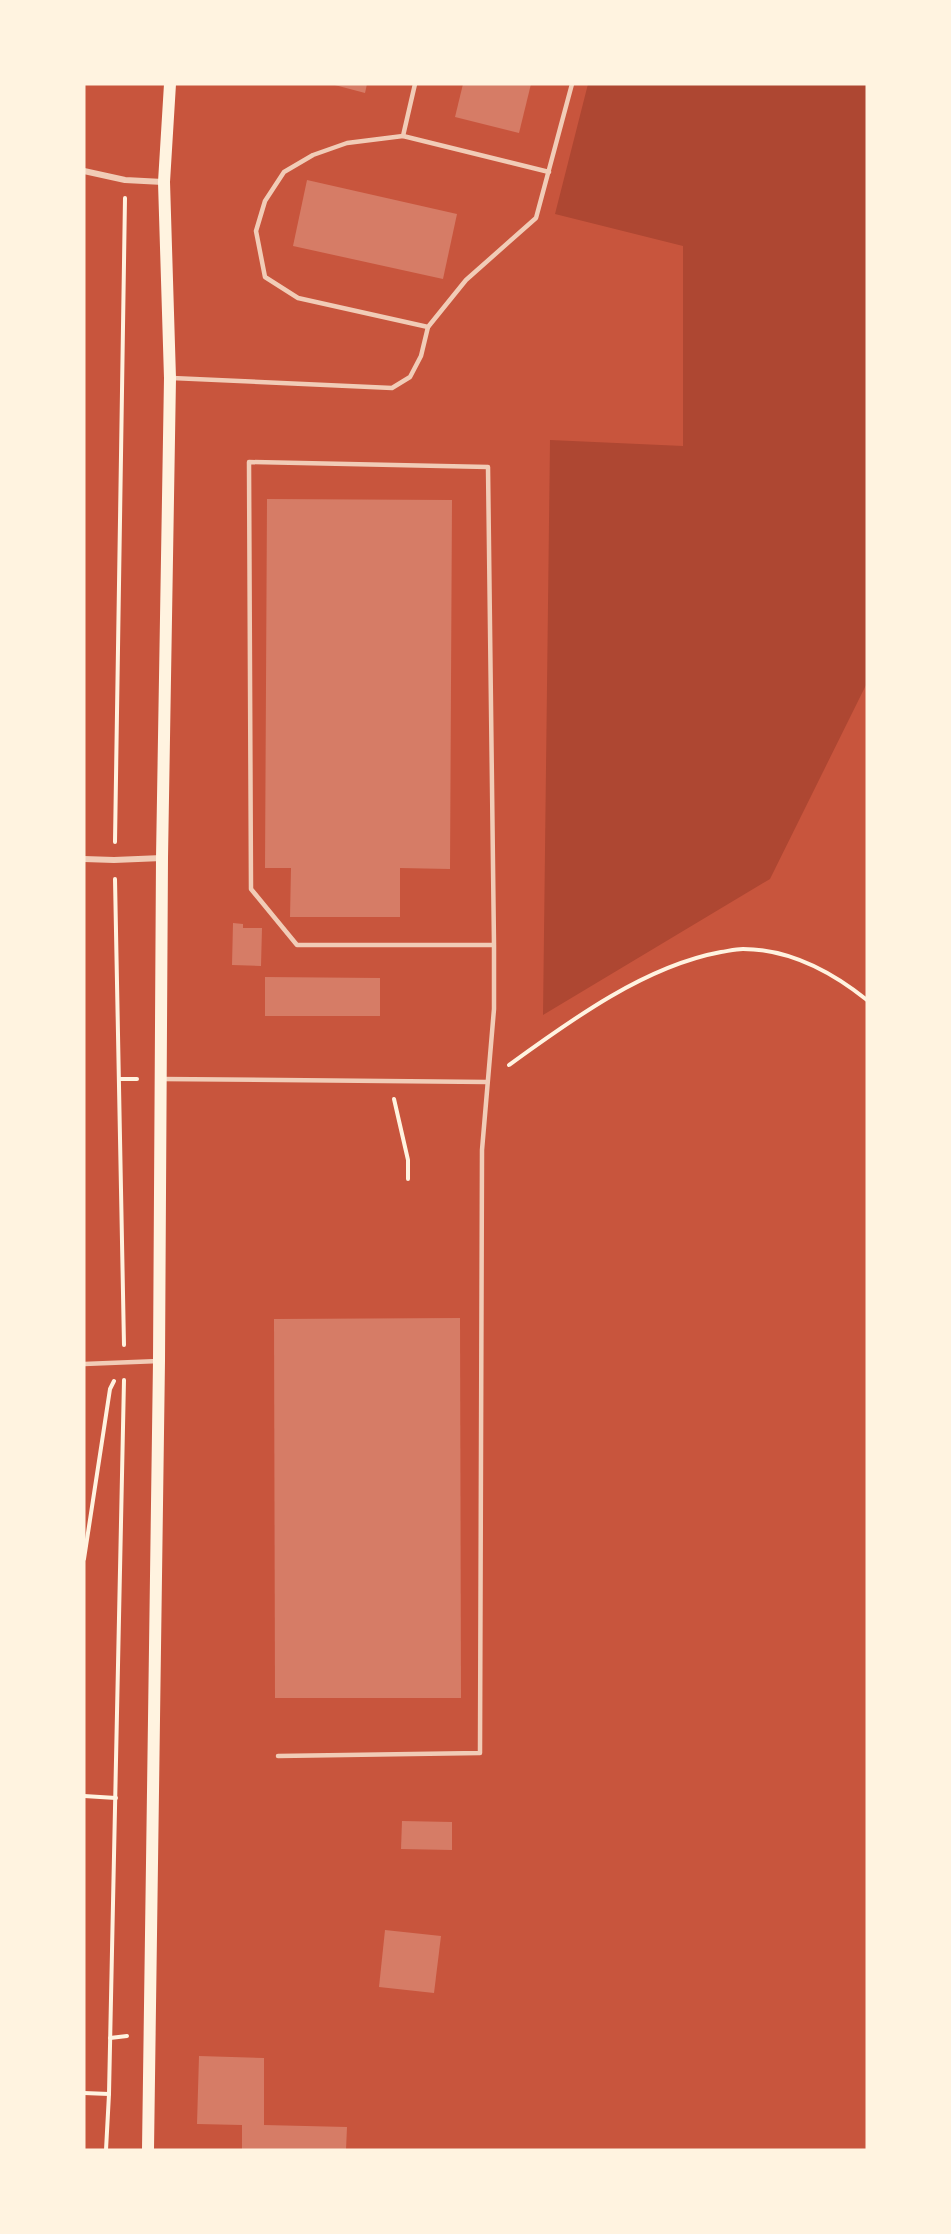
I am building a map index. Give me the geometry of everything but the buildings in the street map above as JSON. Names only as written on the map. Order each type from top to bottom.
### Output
[{"type":"main road","points":[[148,2150],[159,1361],[162,858],[170,378],[164,183],[170,84]]},
{"type":"street","points":[[84,171],[125,180],[164,183]]},
{"type":"street","points":[[84,859],[162,858]]},
{"type":"lane","points":[[403,136],[415,84]]},
{"type":"lane","points":[[170,378],[392,388],[410,377],[421,356],[428,327],[466,280],[536,218],[572,84]]},
{"type":"lane","points":[[428,327],[298,298],[265,277],[256,231],[265,201],[284,172],[313,155],[347,143],[403,136],[549,172]]},
{"type":"lane","points":[[279,1756],[480,1753],[482,1162],[494,1009],[494,945],[488,467],[249,462],[251,889],[297,945],[494,945]]},
{"type":"lane","points":[[161,1079],[487,1082]]},
{"type":"lane","points":[[84,1364],[159,1361]]},
{"type":"path","points":[[106,2150],[116,1798],[124,1362],[114,860],[125,180]]},
{"type":"path","points":[[487,1082],[540,1043],[610,998],[656,973],[702,956],[742,948],[776,952],[844,981],[867,1000]]},
{"type":"path","points":[[390,1081],[408,1160],[408,1179]]},
{"type":"path","points":[[84,1559],[110,1389],[124,1362]]},
{"type":"path","points":[[84,1796],[116,1798]]},
{"type":"path","points":[[84,2093],[109,2094]]},
{"type":"shaded area","points":[[588,84],[867,84],[867,683],[770,879],[543,1015],[550,440],[683,446],[683,246],[555,214]]}]
